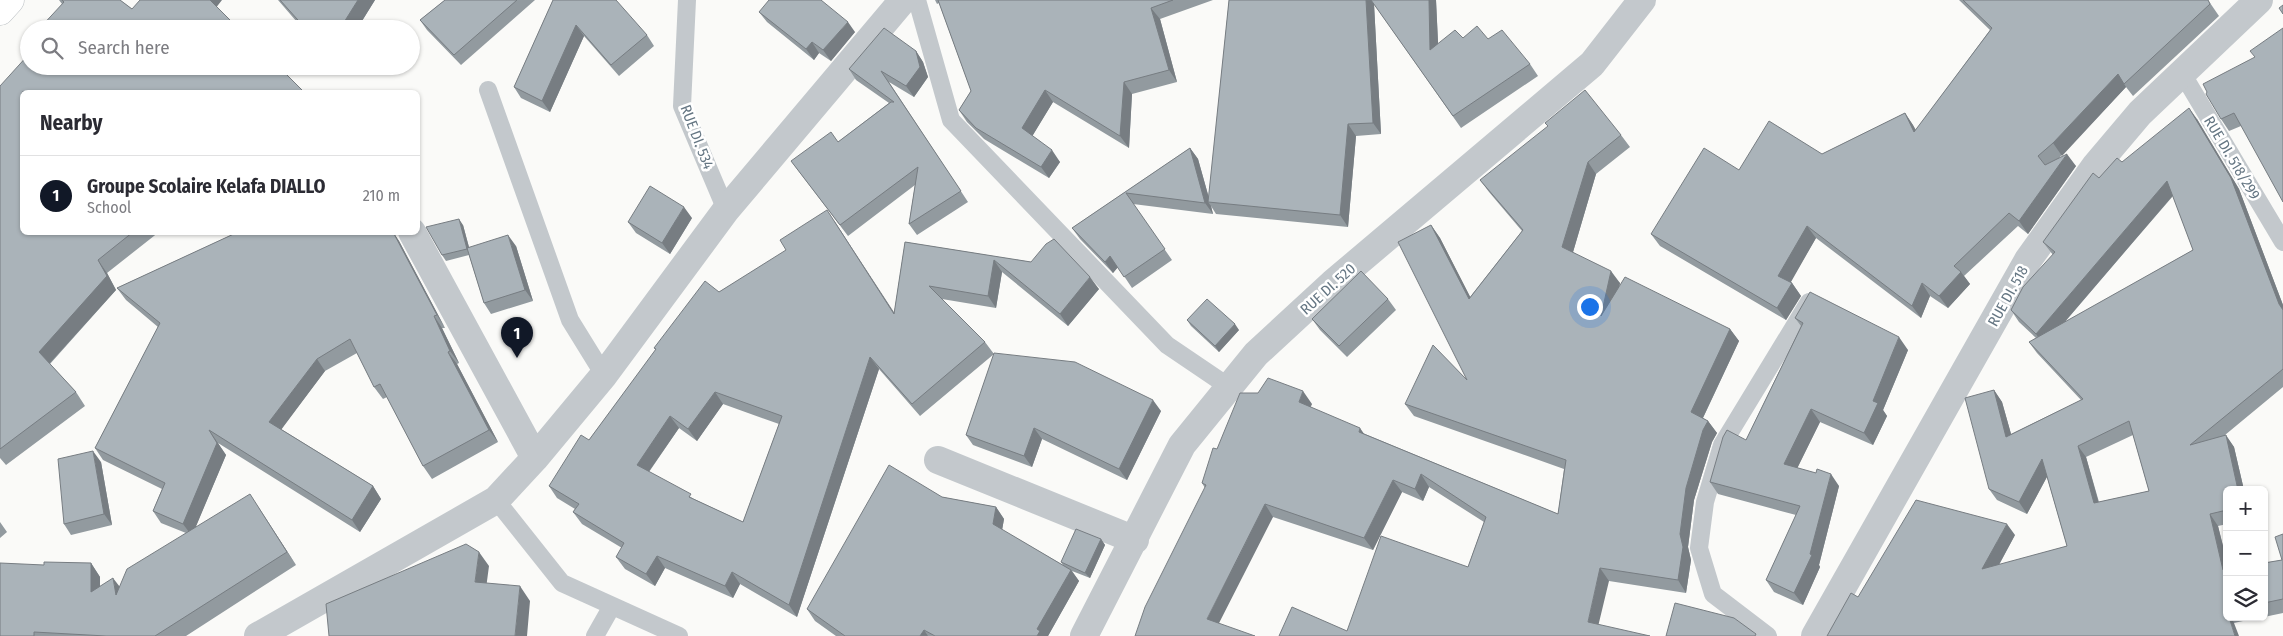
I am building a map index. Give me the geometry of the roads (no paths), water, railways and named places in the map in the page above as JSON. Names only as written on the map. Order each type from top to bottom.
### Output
[{"type":"main road","points":[[0,11],[10,0]]},
{"type":"street","points":[[258,636],[496,500],[535,458],[604,375],[726,210],[904,0]]},
{"type":"street","name":"RUE DI. 520","points":[[1084,636],[1135,540],[1182,445],[1256,354],[1333,283],[1592,64],[1642,0]]},
{"type":"street","name":"RUE DI. 518","points":[[1816,636],[2028,260],[2096,165],[2140,113],[2259,0]]},
{"type":"street","points":[[414,235],[535,458]]},
{"type":"street","points":[[938,460],[1135,540]]},
{"type":"lane","name":"RUE DI. 534","points":[[687,0],[682,106],[726,210]]},
{"type":"lane","points":[[917,0],[951,120],[1167,345],[1230,387]]},
{"type":"lane","name":"RUE DI. 518/299","points":[[2182,73],[2283,242]]},
{"type":"lane","points":[[488,90],[570,320],[604,375]]},
{"type":"lane","points":[[1768,636],[1713,594],[1699,548],[1705,502],[1722,446],[1809,302]]},
{"type":"lane","points":[[496,500],[562,583],[679,636]]},
{"type":"lane","points":[[595,636],[612,606]]},
{"type":"place","name":"Groupe Scolaire Kelafa DIALLO","points":[[517,358]]}]
